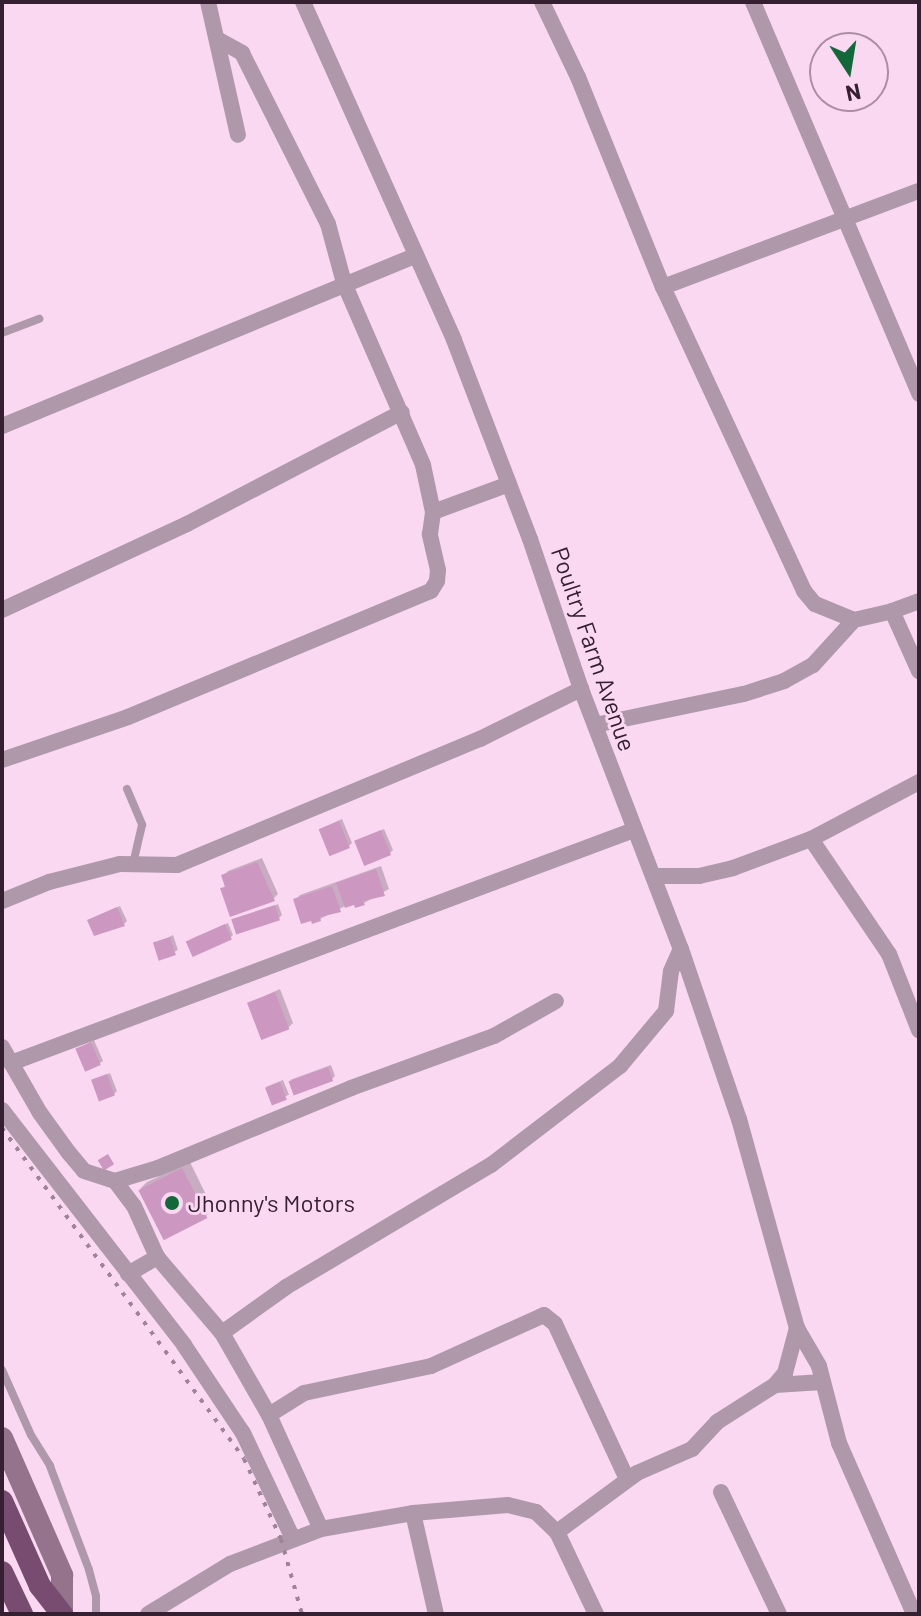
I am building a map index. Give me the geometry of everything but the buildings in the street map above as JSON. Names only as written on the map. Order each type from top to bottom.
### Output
[{"type":"highway","points":[[2,1501],[40,1586],[62,1614]]},
{"type":"highway","points":[[2,1572],[22,1614]]},
{"type":"main road","points":[[2,1438],[62,1575],[62,1614]]},
{"type":"street","points":[[208,2],[238,135]]},
{"type":"street","name":"Poultry Farm Avenue","points":[[303,2],[416,255],[509,484],[581,689],[681,949],[756,1171],[797,1328]]},
{"type":"street","points":[[542,2],[578,77],[663,287],[804,591],[815,604],[854,620],[919,601]]},
{"type":"street","points":[[753,2],[919,394]]},
{"type":"street","points":[[2,760],[128,717],[431,591],[437,581],[438,570],[430,534],[433,512],[423,465],[344,283],[328,224],[242,53],[217,39]]},
{"type":"street","points":[[663,287],[919,191]]},
{"type":"street","points":[[2,426],[263,321],[344,283],[416,255]]},
{"type":"street","points":[[2,610],[187,524],[402,412]]},
{"type":"street","points":[[433,512],[509,484]]},
{"type":"street","points":[[892,611],[919,671]]},
{"type":"street","points":[[595,725],[744,694],[784,681],[813,665],[854,620]]},
{"type":"street","points":[[2,901],[49,882],[132,865],[177,865],[480,739],[581,689]]},
{"type":"street","points":[[654,876],[699,876],[733,868],[811,839],[919,782]]},
{"type":"street","points":[[11,1063],[634,830]]},
{"type":"street","points":[[811,839],[889,954],[919,1030]]},
{"type":"street","points":[[222,1333],[286,1287],[491,1165],[620,1066],[666,1011],[671,971],[681,949]]},
{"type":"street","points":[[2,1047],[69,1153],[84,1171],[115,1181],[158,1168],[351,1088],[494,1036],[556,1001]]},
{"type":"street","points":[[2,1110],[50,1168],[184,1345],[243,1433],[293,1539]]},
{"type":"street","points":[[50,1168],[69,1153]]},
{"type":"street","points":[[115,1181],[134,1206],[157,1257],[222,1333],[269,1415],[321,1529]]},
{"type":"street","points":[[128,1274],[157,1257]]},
{"type":"street","points":[[269,1415],[304,1393],[431,1366],[544,1315],[555,1324],[627,1479]]},
{"type":"street","points":[[797,1328],[810,1347],[839,1443],[914,1614]]},
{"type":"street","points":[[557,1532],[627,1479],[692,1449],[717,1422],[775,1385],[785,1373],[792,1355],[797,1328]]},
{"type":"street","points":[[775,1385],[823,1382]]},
{"type":"street","points":[[721,1492],[779,1614]]},
{"type":"street","points":[[148,1614],[230,1564],[321,1529],[413,1513],[508,1505],[525,1507],[557,1532],[596,1614]]},
{"type":"street","points":[[413,1513],[436,1614]]},
{"type":"lane","points":[[2,333],[39,319]]},
{"type":"lane","points":[[127,789],[142,825],[132,865]]},
{"type":"lane","points":[[2,1370],[31,1435],[50,1466],[89,1570],[96,1596],[96,1614]]},
{"type":"railway","points":[[2,1128],[244,1459],[281,1539],[302,1614]]},
{"type":"place","name":"Jhonny's Motors","points":[[172,1203]]}]
